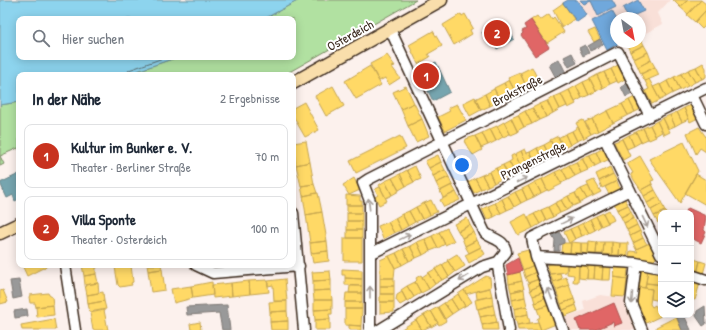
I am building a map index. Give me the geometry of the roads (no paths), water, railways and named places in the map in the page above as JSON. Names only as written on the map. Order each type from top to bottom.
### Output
[{"type":"main road","name":"Osterdeich","points":[[296,81],[441,0]]},
{"type":"main road","points":[[0,233],[16,225]]},
{"type":"street","points":[[379,330],[482,267],[498,262],[506,252],[502,242],[485,233],[390,29]]},
{"type":"street","name":"Brokstraße","points":[[370,254],[370,201],[364,183],[369,179],[618,52],[650,116]]},
{"type":"street","name":"Prangenstraße","points":[[370,254],[706,88]]},
{"type":"street","points":[[692,95],[706,124]]},
{"type":"street","points":[[605,139],[658,248]]},
{"type":"street","points":[[562,329],[536,256],[532,238],[630,190]]},
{"type":"street","points":[[296,240],[304,330]]},
{"type":"street","points":[[370,254],[370,330]]},
{"type":"street","points":[[536,256],[636,263],[658,267]]},
{"type":"street","points":[[498,262],[509,330]]},
{"type":"street","points":[[636,263],[630,303],[642,330]]},
{"type":"street","points":[[66,268],[76,330]]},
{"type":"street","points":[[202,268],[213,273],[274,268]]},
{"type":"street","points":[[694,276],[706,280]]},
{"type":"water","points":[[0,0],[299,0],[270,16],[16,16],[16,60],[169,60],[134,72],[16,72],[16,102],[0,105]]},
{"type":"place","name":"Villa Sponte","points":[[497,33]]},
{"type":"place","name":"Kultur im Bunker e. V.","points":[[426,76]]}]
